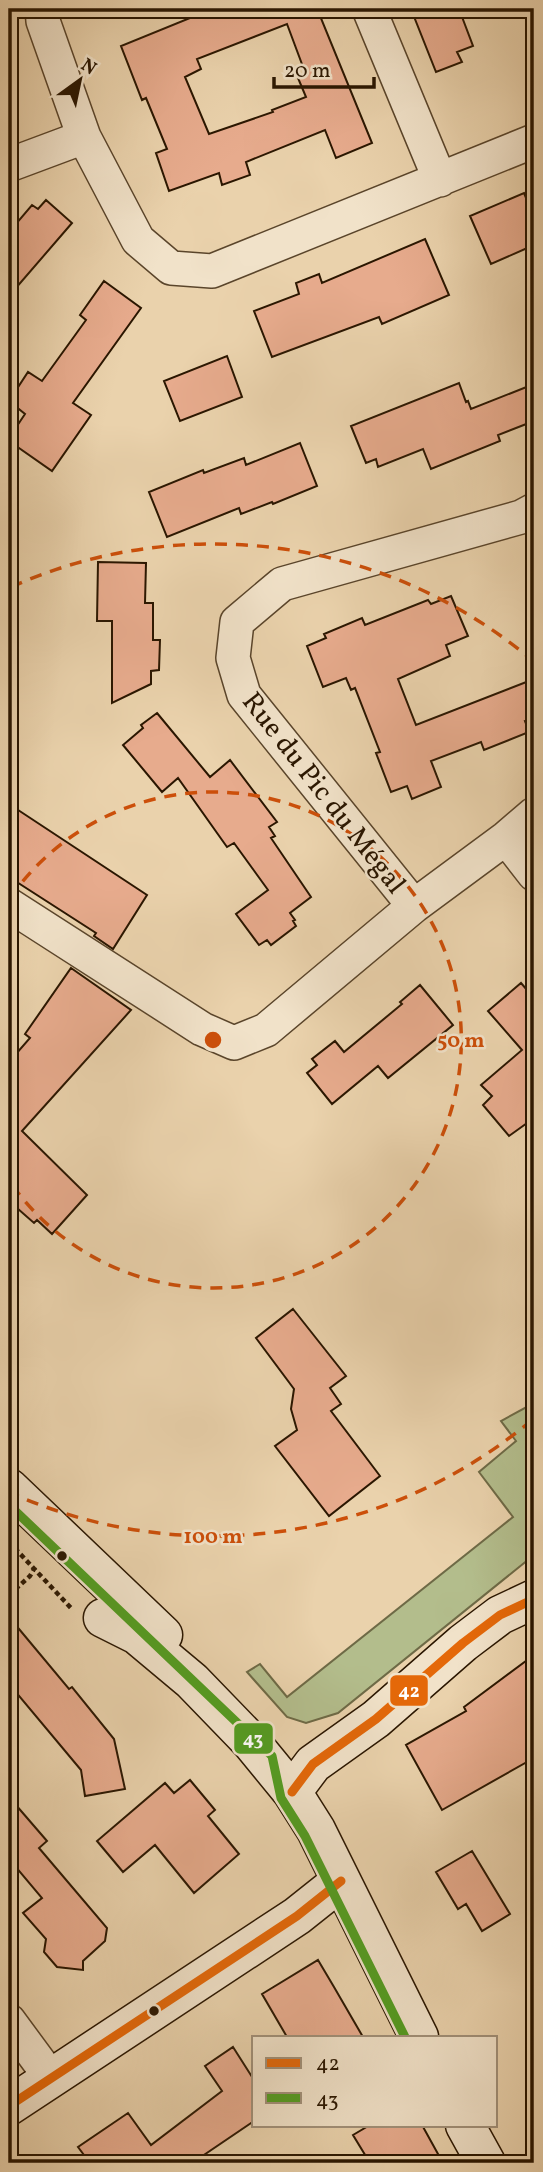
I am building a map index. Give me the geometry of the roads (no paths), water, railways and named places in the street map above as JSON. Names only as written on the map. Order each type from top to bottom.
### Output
[{"type":"main road","points":[[9,1488],[198,1678],[292,1792],[316,1829],[418,2036]]},
{"type":"main road","points":[[9,1515],[131,1649],[201,1707],[266,1777],[292,1792]]},
{"type":"main road","points":[[292,1792],[313,1764],[376,1719],[463,1643],[500,1615],[534,1599]]},
{"type":"main road","points":[[103,1618],[137,1635],[198,1678]]},
{"type":"main road","points":[[9,2106],[163,2007],[297,1916],[341,1881]]},
{"type":"main road","points":[[466,2126],[486,2163]]},
{"type":"street","points":[[42,9],[43,21],[84,136],[138,240],[171,268],[212,271],[534,141]]},
{"type":"street","points":[[369,9],[440,180]]},
{"type":"street","points":[[9,165],[84,136]]},
{"type":"street","name":"Rue du Pic du Mégal","points":[[414,906],[244,695],[233,659],[237,622],[282,584],[521,517],[534,510]]},
{"type":"street","name":"Rue du Pic du Mégal","points":[[9,905],[202,1029],[234,1043],[266,1030],[414,906],[534,814]]},
{"type":"street","points":[[506,838],[534,874]]},
{"type":"street","points":[[9,2021],[51,2078]]}]
